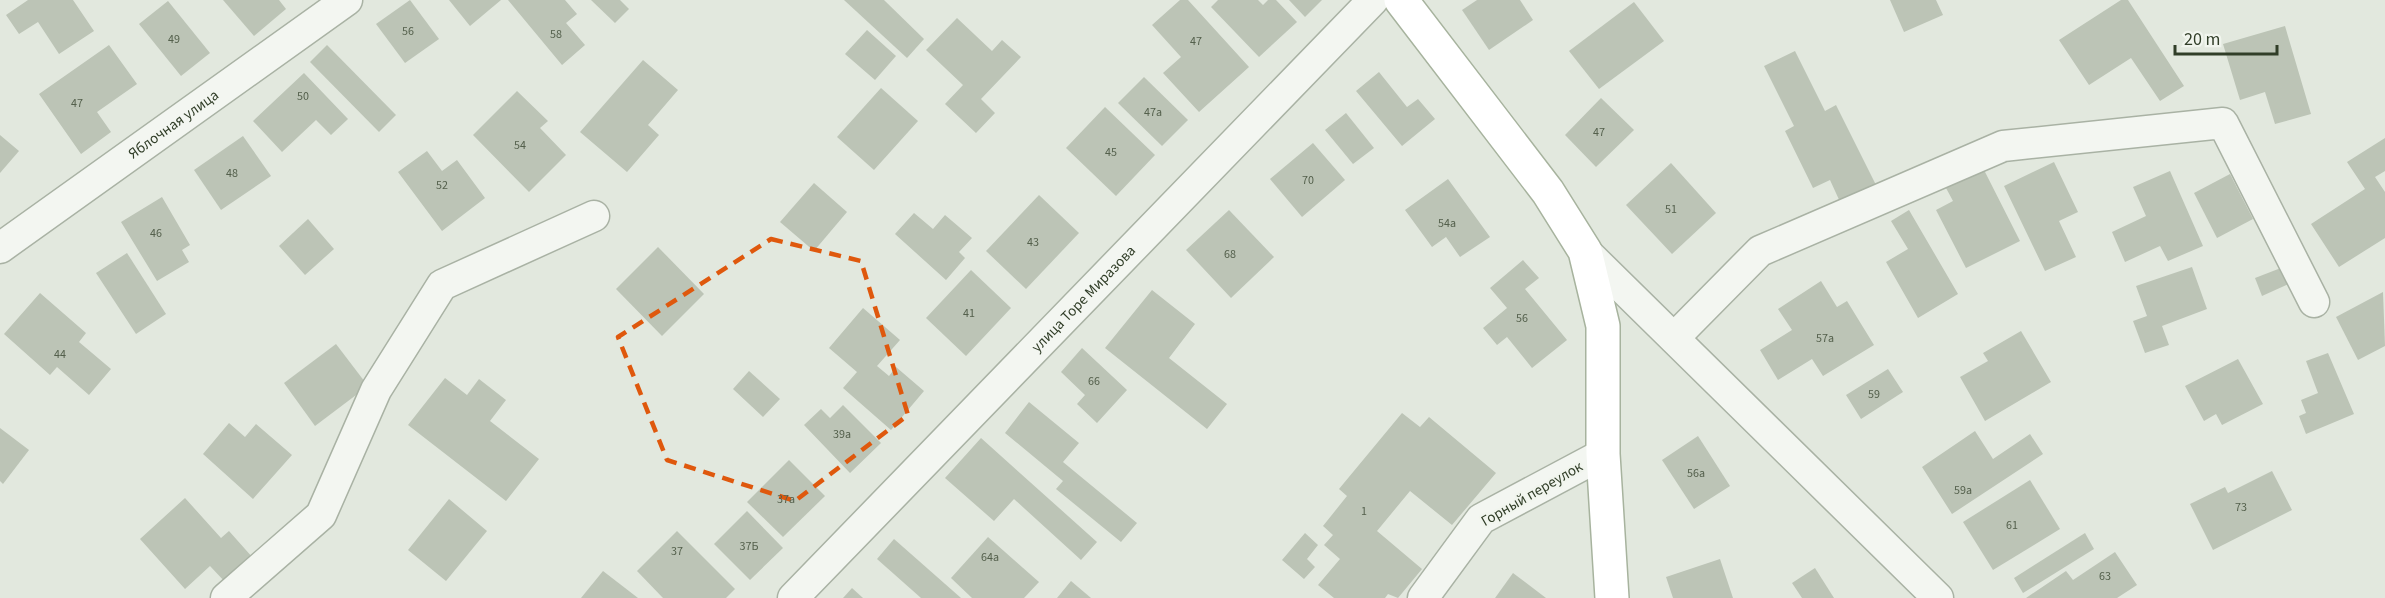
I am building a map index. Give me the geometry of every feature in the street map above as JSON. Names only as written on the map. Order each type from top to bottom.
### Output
[{"type":"main road","points":[[1401,0],[1548,192],[1586,251],[1604,326],[1603,454],[1612,598]]},
{"type":"street","name":"Яблочная улица","points":[[0,248],[347,0]]},
{"type":"street","name":"улица Торе Миразова","points":[[793,598],[1373,0]]},
{"type":"street","points":[[1674,338],[1760,251],[2003,146],[2223,123],[2314,302]]},
{"type":"street","points":[[226,598],[321,515],[376,390],[442,285],[594,216]]},
{"type":"street","points":[[1586,251],[1938,598]]},
{"type":"street","name":"Горный переулок","points":[[1423,598],[1481,519],[1603,454]]},
{"type":"highlighted area","points":[[771,239],[861,261],[908,415],[795,501],[667,460],[618,337]]},
{"type":"building","points":[[28,0],[73,0],[94,31],[59,54],[38,22],[19,34],[6,15]]},
{"type":"building","points":[[223,0],[279,0],[286,9],[254,36]]},
{"type":"building","points":[[410,0],[439,39],[405,63],[376,24]]},
{"type":"building","points":[[449,0],[501,0],[470,26]]},
{"type":"building","points":[[508,0],[565,0],[577,14],[566,23],[585,45],[562,65]]},
{"type":"building","points":[[591,0],[620,0],[629,9],[615,23]]},
{"type":"building","points":[[844,0],[884,0],[924,39],[907,58]]},
{"type":"building","points":[[1180,0],[1188,0],[1249,67],[1199,112],[1163,73],[1181,57],[1152,25]]},
{"type":"building","points":[[1218,0],[1258,0],[1263,5],[1268,0],[1276,0],[1297,22],[1259,57],[1211,7]]},
{"type":"building","points":[[1289,0],[1322,0],[1305,17]]},
{"type":"building","points":[[1477,0],[1520,0],[1533,20],[1489,50],[1462,10]]},
{"type":"building","points":[[1890,0],[1936,0],[1943,15],[1904,32]]},
{"type":"building","points":[[2121,0],[2128,0],[2184,86],[2160,101],[2131,58],[2089,85],[2059,40]]},
{"type":"building","points":[[168,1],[210,53],[181,76],[139,24]]},
{"type":"building","points":[[1634,2],[1664,41],[1599,89],[1569,51]]},
{"type":"building","points":[[957,18],[992,51],[1002,40],[1021,57],[981,99],[995,113],[976,133],[945,104],[963,85],[926,50]]},
{"type":"building","points":[[2285,26],[2311,114],[2275,124],[2265,92],[2240,100],[2223,44]]},
{"type":"building","points":[[867,30],[896,56],[875,80],[845,54]]},
{"type":"building","points":[[109,45],[137,84],[97,112],[111,132],[81,154],[39,94]]},
{"type":"building","points":[[327,45],[396,115],[379,132],[310,62]]},
{"type":"building","points":[[1795,51],[1825,111],[1836,105],[1877,187],[1841,204],[1830,180],[1813,188],[1785,131],[1794,126],[1764,66]]},
{"type":"building","points":[[643,60],[678,90],[648,125],[659,135],[627,172],[580,132]]},
{"type":"building","points":[[1379,72],[1407,107],[1418,99],[1435,119],[1402,146],[1356,91]]},
{"type":"building","points":[[304,73],[348,119],[331,135],[316,120],[282,152],[253,121]]},
{"type":"building","points":[[1144,77],[1188,120],[1162,146],[1118,103]]},
{"type":"building","points":[[881,88],[918,121],[874,170],[837,137]]},
{"type":"building","points":[[517,91],[548,121],[540,128],[566,155],[529,192],[473,135]]},
{"type":"building","points":[[1601,98],[1634,130],[1596,167],[1565,135]]},
{"type":"building","points":[[1105,107],[1155,155],[1116,196],[1066,148]]},
{"type":"building","points":[[1346,113],[1374,148],[1353,164],[1325,130]]},
{"type":"building","points":[[0,135],[19,151],[0,173]]},
{"type":"building","points":[[243,136],[271,176],[221,210],[194,170]]},
{"type":"building","points":[[2385,138],[2385,171],[2375,177],[2385,192],[2385,238],[2339,267],[2311,224],[2365,189],[2347,162]]},
{"type":"building","points":[[1313,143],[1345,180],[1302,217],[1270,179]]},
{"type":"building","points":[[427,151],[442,171],[457,160],[485,198],[442,231],[398,172]]},
{"type":"building","points":[[2054,162],[2078,212],[2059,221],[2076,257],[2045,271],[2004,186]]},
{"type":"building","points":[[1671,163],[1716,213],[1672,254],[1626,205]]},
{"type":"building","points":[[1984,170],[2020,241],[1966,268],[1936,210],[1953,201],[1946,188]]},
{"type":"building","points":[[2170,171],[2203,246],[2168,261],[2160,246],[2125,262],[2112,232],[2146,216],[2133,187]]},
{"type":"building","points":[[2230,174],[2253,219],[2217,238],[2194,193]]},
{"type":"building","points":[[1448,179],[1490,237],[1460,257],[1446,237],[1432,247],[1405,210]]},
{"type":"building","points":[[814,183],[847,212],[814,251],[780,222]]},
{"type":"building","points":[[1039,195],[1079,233],[1026,289],[986,251]]},
{"type":"building","points":[[162,197],[190,245],[182,250],[189,262],[157,281],[121,222]]},
{"type":"building","points":[[1229,210],[1274,257],[1231,298],[1186,250]]},
{"type":"building","points":[[1909,210],[1958,294],[1918,318],[1886,262],[1908,249],[1891,221]]},
{"type":"building","points":[[914,213],[933,229],[945,215],[972,238],[959,252],[965,258],[946,280],[895,234]]},
{"type":"building","points":[[308,219],[334,249],[305,275],[279,246]]},
{"type":"building","points":[[658,247],[704,294],[662,336],[616,289]]},
{"type":"building","points":[[127,253],[166,314],[136,334],[96,273]]},
{"type":"building","points":[[1523,260],[1539,278],[1525,289],[1567,340],[1532,368],[1507,337],[1497,345],[1483,328],[1507,308],[1490,288]]},
{"type":"building","points":[[2286,266],[2293,282],[2262,296],[2255,278]]},
{"type":"building","points":[[2192,267],[2207,309],[2162,326],[2169,345],[2145,353],[2133,321],[2147,316],[2136,286]]},
{"type":"building","points":[[971,270],[1011,308],[966,356],[926,318]]},
{"type":"building","points":[[1821,281],[1837,307],[1847,301],[1874,345],[1823,376],[1812,359],[1778,380],[1760,350],[1792,330],[1778,309]]},
{"type":"building","points":[[1152,290],[1195,324],[1169,358],[1227,404],[1207,429],[1105,348]]},
{"type":"building","points":[[2383,292],[2385,346],[2358,360],[2336,317]]},
{"type":"building","points":[[40,293],[86,333],[79,342],[111,369],[89,395],[57,367],[50,375],[4,334]]},
{"type":"building","points":[[863,308],[900,340],[877,366],[889,376],[896,367],[924,391],[891,430],[843,388],[857,372],[829,348]]},
{"type":"building","points":[[2021,331],[2051,382],[1985,421],[1960,377],[1988,361],[1983,353]]},
{"type":"building","points":[[336,344],[368,386],[315,426],[284,383]]},
{"type":"building","points":[[1082,348],[1127,390],[1097,423],[1077,404],[1085,395],[1061,372]]},
{"type":"building","points":[[2328,353],[2354,414],[2306,434],[2299,416],[2306,413],[2301,400],[2318,393],[2306,361]]},
{"type":"building","points":[[2238,359],[2263,404],[2222,425],[2216,414],[2204,421],[2185,386]]},
{"type":"building","points":[[1888,369],[1903,392],[1861,419],[1846,395]]},
{"type":"building","points":[[749,371],[780,399],[763,417],[733,389]]},
{"type":"building","points":[[445,378],[467,395],[479,379],[506,400],[490,421],[539,459],[506,501],[408,425]]},
{"type":"building","points":[[1029,402],[1079,443],[1063,462],[1137,523],[1121,542],[1056,489],[1063,481],[1005,433]]},
{"type":"building","points":[[843,405],[881,443],[850,473],[804,425],[821,409],[830,418]]},
{"type":"building","points":[[1402,413],[1420,427],[1429,417],[1496,473],[1452,525],[1410,491],[1377,531],[1422,569],[1398,598],[1388,594],[1385,598],[1334,598],[1318,585],[1340,559],[1324,545],[1333,535],[1323,526],[1347,496],[1339,489]]},
{"type":"building","points":[[229,423],[245,437],[256,424],[292,455],[253,499],[203,454]]},
{"type":"building","points":[[0,428],[29,450],[3,484],[0,481]]},
{"type":"building","points":[[1975,431],[1993,459],[2030,434],[2043,454],[1952,514],[1922,467]]},
{"type":"building","points":[[1698,436],[1730,486],[1694,509],[1662,460]]},
{"type":"building","points":[[981,438],[1097,542],[1081,560],[1014,499],[994,521],[945,478]]},
{"type":"building","points":[[789,460],[825,496],[783,537],[747,502]]},
{"type":"building","points":[[2272,471],[2292,510],[2213,550],[2190,504],[2225,487],[2228,493]]},
{"type":"building","points":[[2030,480],[2060,529],[1993,570],[1963,522]]},
{"type":"building","points":[[185,498],[221,538],[229,531],[253,558],[226,583],[210,566],[185,589],[140,539]]},
{"type":"building","points":[[449,499],[487,531],[446,581],[408,550]]},
{"type":"building","points":[[747,511],[783,548],[750,580],[714,544]]},
{"type":"building","points":[[677,531],[735,589],[726,598],[663,598],[637,571]]},
{"type":"building","points":[[1305,533],[1318,545],[1307,559],[1315,567],[1304,579],[1282,560]]},
{"type":"building","points":[[2085,533],[2094,549],[2023,593],[2014,578]]},
{"type":"building","points":[[988,537],[1039,582],[1024,598],[972,598],[951,578]]},
{"type":"building","points":[[894,539],[961,598],[921,598],[877,559]]},
{"type":"building","points":[[2115,552],[2137,585],[2117,598],[2026,598],[2066,571],[2073,580]]},
{"type":"building","points":[[1720,559],[1733,598],[1673,598],[1666,577]]},
{"type":"building","points":[[1815,568],[1834,598],[1802,598],[1792,583]]},
{"type":"building","points":[[603,571],[638,598],[581,598]]},
{"type":"building","points":[[1513,573],[1546,598],[1495,598]]},
{"type":"building","points":[[1071,581],[1091,598],[1057,598]]},
{"type":"building","points":[[852,588],[863,598],[843,598]]}]
